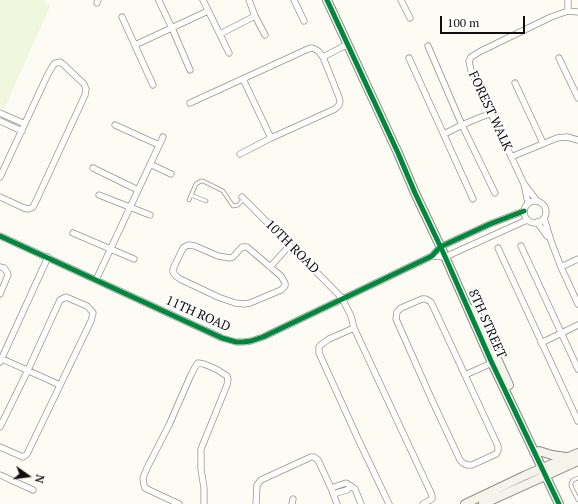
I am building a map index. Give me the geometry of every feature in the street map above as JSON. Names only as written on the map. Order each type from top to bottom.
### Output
[{"type":"street","points":[[203,0],[228,53]]},
{"type":"street","points":[[249,0],[265,35]]},
{"type":"street","points":[[294,0],[304,21]]},
{"type":"street","name":"8TH STREET","points":[[327,0],[415,193],[447,256],[537,451],[559,504]]},
{"type":"street","points":[[401,0],[410,18]]},
{"type":"street","points":[[568,0],[568,11]]},
{"type":"street","points":[[158,2],[172,28],[190,70]]},
{"type":"street","points":[[135,45],[208,11]]},
{"type":"street","name":"FOREST WALK","points":[[537,201],[524,184],[490,114],[471,71],[469,61],[471,57],[481,51],[544,20],[568,11],[578,12]]},
{"type":"street","points":[[220,34],[255,16]]},
{"type":"street","points":[[122,17],[153,85]]},
{"type":"street","points":[[323,56],[348,44]]},
{"type":"street","points":[[428,46],[462,125],[495,193]]},
{"type":"street","points":[[190,103],[308,49],[315,49],[323,56],[339,97],[339,105],[335,109],[240,154]]},
{"type":"street","points":[[409,58],[473,199]]},
{"type":"street","points":[[559,58],[578,98]]},
{"type":"street","points":[[0,177],[48,74],[54,64],[60,62],[84,84],[86,89],[85,95],[33,207],[24,208],[0,196]]},
{"type":"street","points":[[243,79],[271,138]]},
{"type":"street","points":[[515,83],[543,143]]},
{"type":"street","points":[[0,113],[25,124]]},
{"type":"street","points":[[444,134],[480,117],[490,114]]},
{"type":"street","points":[[0,121],[22,131]]},
{"type":"street","points":[[115,125],[159,145]]},
{"type":"street","points":[[511,157],[563,136],[578,140]]},
{"type":"street","points":[[96,280],[163,137]]},
{"type":"street","points":[[150,164],[171,174]]},
{"type":"street","points":[[93,168],[138,190]]},
{"type":"street","name":"FOREST WALK","points":[[524,184],[528,203]]},
{"type":"street","points":[[99,194],[150,215]]},
{"type":"street","name":"10TH ROAD","points":[[243,198],[342,298],[351,316],[354,328],[431,493],[432,499],[423,504]]},
{"type":"street","points":[[544,218],[541,221],[534,223],[527,220],[524,214],[526,205],[537,201],[545,208],[544,218],[550,241],[578,304]]},
{"type":"street","points":[[442,246],[508,216],[524,211]]},
{"type":"street","points":[[508,216],[513,227]]},
{"type":"street","points":[[447,256],[527,220]]},
{"type":"street","points":[[537,222],[550,241]]},
{"type":"street","points":[[481,228],[486,239]]},
{"type":"street","points":[[73,233],[134,259]]},
{"type":"street","name":"11TH ROAD","points":[[0,236],[222,338],[236,342],[251,341],[263,337],[432,256],[442,246]]},
{"type":"street","points":[[189,245],[218,256],[230,258],[242,247],[247,247],[270,267],[281,276],[285,286],[281,290],[244,304],[235,303],[224,299],[180,279],[173,272],[183,248],[189,245]]},
{"type":"street","points":[[270,267],[290,245]]},
{"type":"street","points":[[521,246],[578,369]]},
{"type":"street","points":[[498,248],[578,421]]},
{"type":"street","name":"11TH ROAD","points":[[432,256],[447,256]]},
{"type":"street","points":[[48,257],[1,359],[60,385]]},
{"type":"street","points":[[561,267],[578,259]]},
{"type":"street","points":[[0,267],[4,268],[8,275],[0,294]]},
{"type":"street","points":[[0,426],[28,370],[60,300],[66,297],[87,306],[93,314],[92,318],[25,457],[0,447]]},
{"type":"street","points":[[422,299],[426,299],[431,302],[465,374],[498,446],[498,451],[496,454],[472,465],[463,463],[460,460],[396,319],[398,310],[422,299]]},
{"type":"street","points":[[542,343],[578,325]]},
{"type":"street","points":[[354,328],[329,339],[322,344],[319,347],[319,353],[358,441],[389,504]]},
{"type":"street","points":[[465,374],[495,362]]},
{"type":"street","points":[[179,504],[145,488],[143,478],[198,363],[216,369],[227,376],[228,379],[227,385],[201,449],[204,504]]},
{"type":"street","points":[[526,475],[534,468],[537,451],[566,458]]},
{"type":"street","points":[[483,504],[546,471],[566,458],[578,453]]},
{"type":"street","points":[[256,504],[257,485],[261,480],[308,457],[314,457],[318,460],[337,504]]},
{"type":"street","points":[[465,504],[526,475],[546,471],[578,460]]},
{"type":"street","name":"8TH STREET","points":[[546,471],[564,504]]},
{"type":"street","points":[[0,475],[33,490]]},
{"type":"street","points":[[331,488],[346,484],[351,486],[355,489],[362,504]]},
{"type":"street","points":[[333,494],[347,490],[351,486]]},
{"type":"lane","points":[[189,200],[196,184],[203,181],[223,191],[235,207],[243,198]]},
{"type":"lane","points":[[191,195],[206,201]]},
{"type":"lane","points":[[578,478],[573,480],[571,486],[578,500]]},
{"type":"green space","points":[[0,0],[44,0],[50,6],[4,109],[0,107]]},
{"type":"cycle path","points":[[327,0],[398,153],[492,363],[559,504]]},
{"type":"cycle path","points":[[0,236],[222,338],[236,342],[243,342],[263,337],[432,256],[440,247],[490,224],[524,211]]}]
